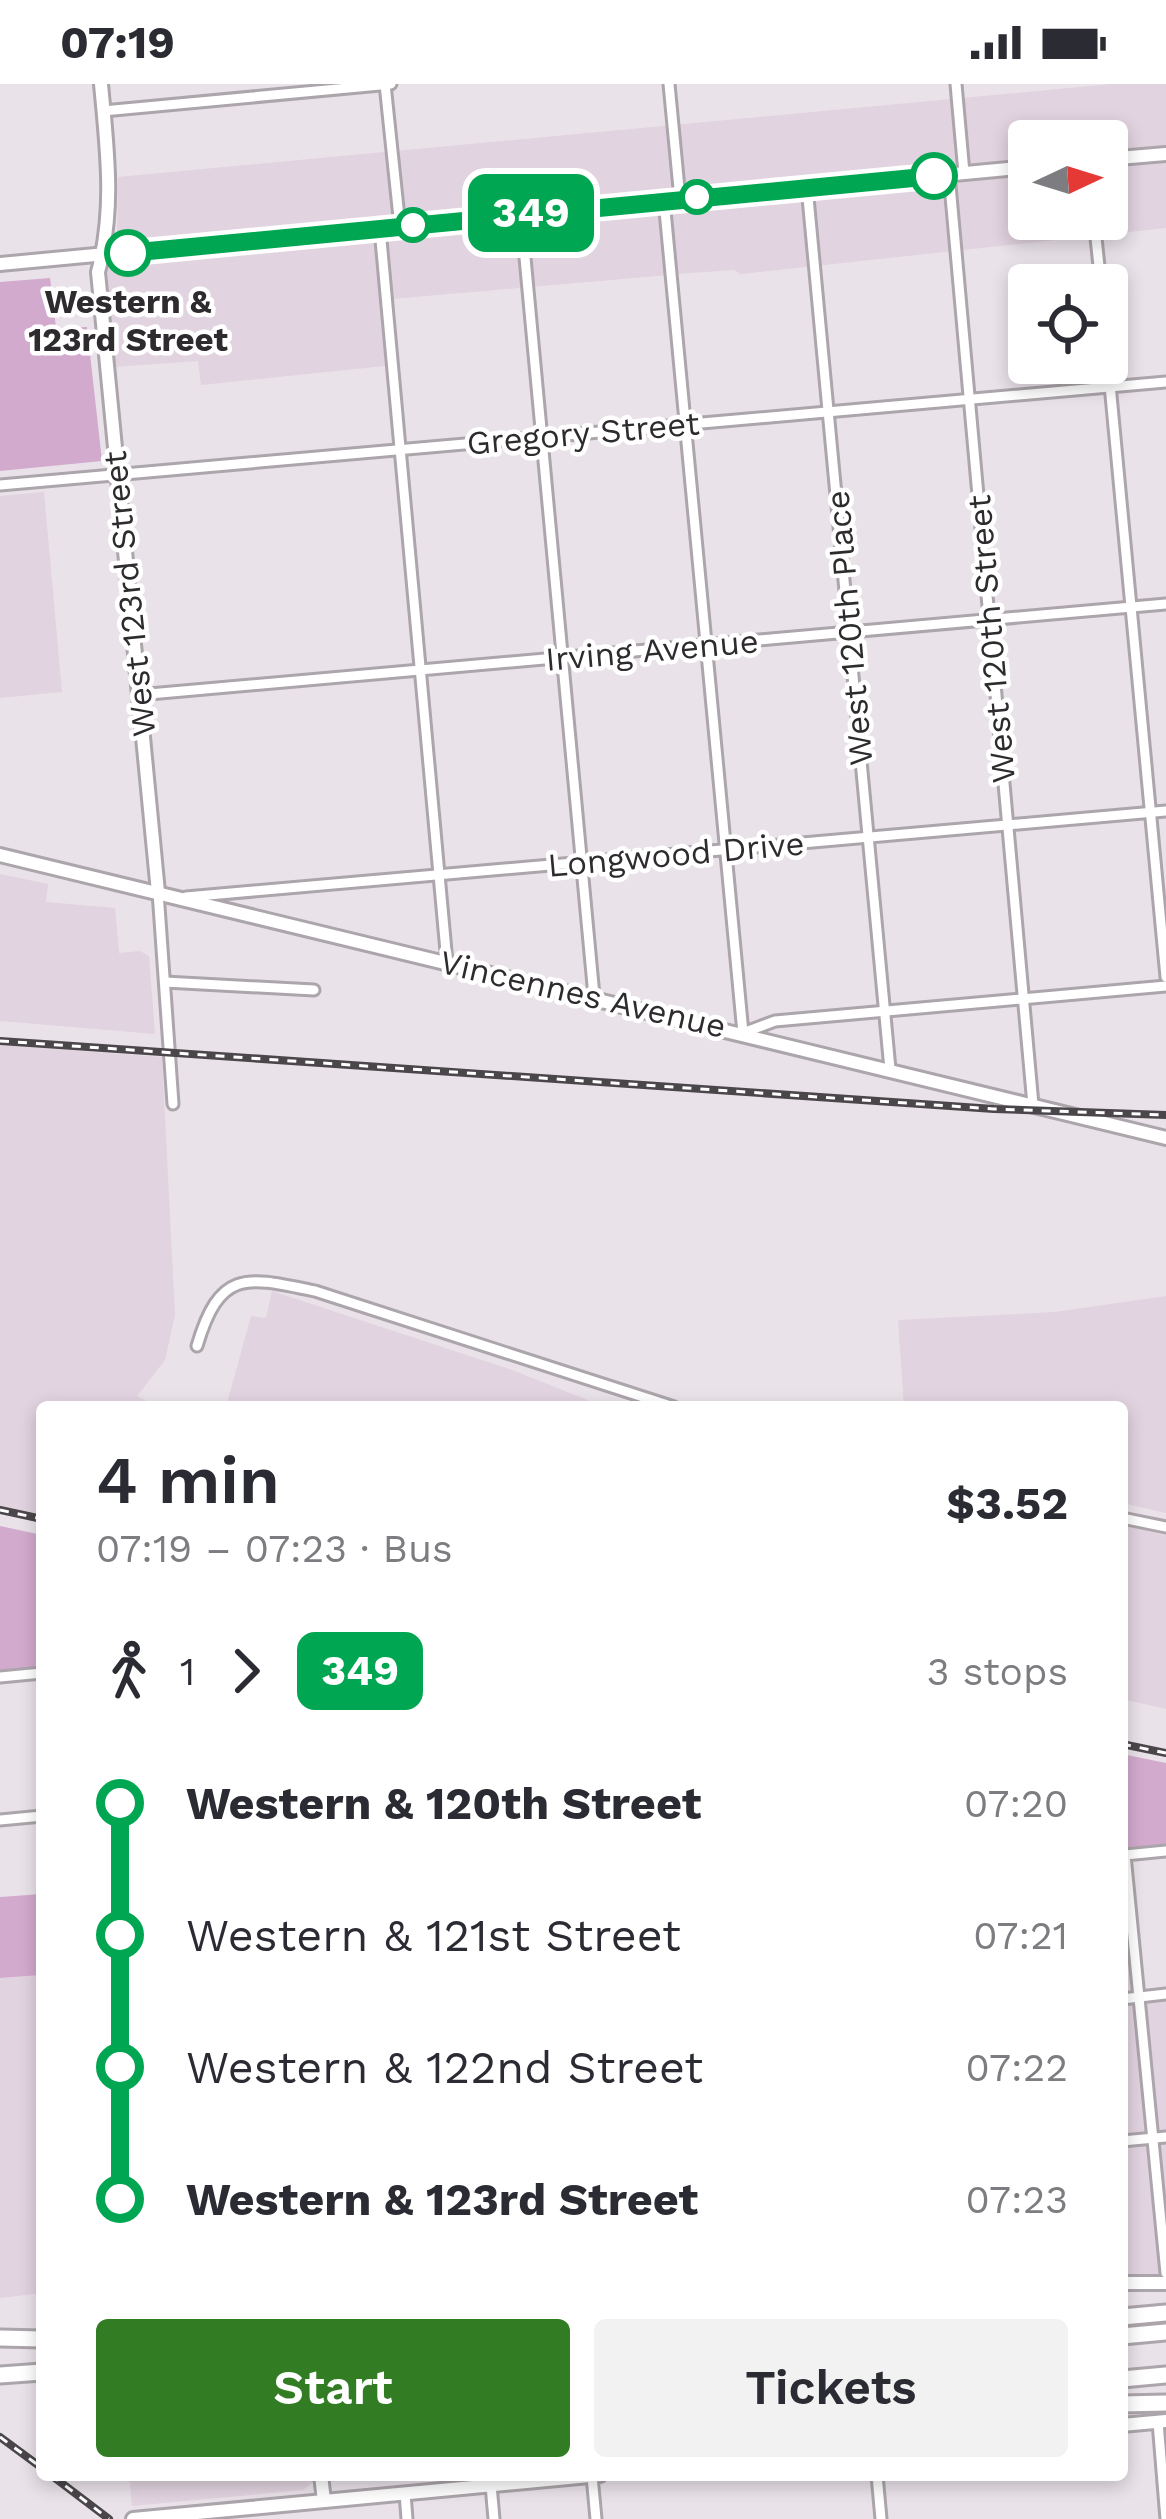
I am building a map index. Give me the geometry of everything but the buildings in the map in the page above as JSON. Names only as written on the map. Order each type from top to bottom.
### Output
[{"type":"highway","points":[[1128,2316],[1166,2313]]},
{"type":"highway","points":[[1128,2335],[1166,2332]]},
{"type":"highway","points":[[0,2338],[36,2338]]},
{"type":"highway","points":[[0,2373],[36,2372]]},
{"type":"highway","points":[[1128,2378],[1166,2375]]},
{"type":"highway","points":[[1128,2404],[1166,2403]]},
{"type":"main road","name":"West 123rd Street","points":[[100,84],[110,188],[98,272],[158,892]]},
{"type":"main road","points":[[1128,157],[1166,154]]},
{"type":"main road","points":[[0,264],[1008,168]]},
{"type":"main road","name":"Vincennes Avenue","points":[[0,855],[1166,1138]]},
{"type":"main road","points":[[1128,2283],[1166,2283]]},
{"type":"main road","points":[[1128,2425],[1162,2422]]},
{"type":"main road","points":[[322,2481],[324,2501]]},
{"type":"main road","points":[[133,2519],[533,2481]]},
{"type":"street","points":[[103,111],[387,84],[400,227]]},
{"type":"street","points":[[669,84],[680,199]]},
{"type":"street","points":[[956,84],[964,172]]},
{"type":"street","name":"West 120th Street","points":[[949,174],[1034,1105]]},
{"type":"street","name":"West 120th Place","points":[[807,187],[890,1069]]},
{"type":"street","points":[[664,200],[743,1033],[775,1021],[1024,1000],[1166,982],[1110,386]]},
{"type":"street","points":[[521,214],[593,996]]},
{"type":"street","points":[[380,229],[447,962]]},
{"type":"street","name":"Gregory Street","points":[[0,485],[1166,382]]},
{"type":"street","name":"Irving Avenue","points":[[139,695],[1166,604]]},
{"type":"street","name":"Longwood Drive","points":[[186,897],[1166,811]]},
{"type":"street","name":"West 123rd Street","points":[[158,892],[173,1104]]},
{"type":"street","points":[[165,982],[314,990]]},
{"type":"street","points":[[196,1346],[221,1294],[238,1281],[266,1280],[315,1291],[655,1401]]},
{"type":"street","points":[[1128,1519],[1166,1527]]},
{"type":"street","points":[[0,1677],[36,1674]]},
{"type":"street","points":[[0,1820],[36,1817]]},
{"type":"street","points":[[1128,1855],[1166,1851]]},
{"type":"street","points":[[1128,1883],[1160,2137],[1166,2273]]},
{"type":"street","points":[[1128,1998],[1166,1994]]},
{"type":"street","points":[[1128,2140],[1160,2137]]},
{"type":"street","points":[[1162,2422],[1166,2519]]},
{"type":"street","points":[[596,2481],[596,2519]]},
{"type":"street","points":[[878,2481],[881,2519]]},
{"type":"street","points":[[491,2485],[494,2519]]},
{"type":"street","points":[[405,2493],[407,2519]]},
{"type":"shaded area","points":[[1111,84],[1166,84],[1166,228],[1128,232],[1128,120],[1008,120],[1008,240],[1055,240],[741,274],[734,270],[691,273],[380,300],[385,366],[201,385],[198,361],[114,367],[107,268],[117,234],[118,177]]},
{"type":"shaded area","points":[[50,278],[56,328],[87,327],[102,461],[0,471],[0,282]]},
{"type":"shaded area","points":[[44,492],[62,692],[0,698],[0,496]]},
{"type":"shaded area","points":[[0,874],[48,884],[46,902],[115,908],[119,953],[140,951],[149,956],[155,1034],[0,1021]]},
{"type":"shaded area","points":[[0,1045],[162,1057],[175,1315],[165,1360],[137,1396],[146,1401],[36,1401],[36,1515],[0,1508]]},
{"type":"shaded area","points":[[272,1291],[515,1371],[590,1401],[228,1401],[251,1316],[266,1318]]},
{"type":"shaded area","points":[[1166,1296],[1166,1513],[1128,1504],[1128,1401],[904,1401],[898,1320],[1055,1312]]},
{"type":"shaded area","points":[[0,1526],[36,1534],[36,1668],[0,1671]]},
{"type":"shaded area","points":[[1128,1526],[1166,1535],[1166,1709],[1128,1700]]},
{"type":"shaded area","points":[[1128,1755],[1166,1763],[1166,1849],[1128,1852]]},
{"type":"shaded area","points":[[36,1894],[36,1975],[0,1978],[0,1897]]},
{"type":"shaded area","points":[[1128,1911],[1137,1999],[1166,1996],[1166,2277],[1128,2277]]},
{"type":"shaded area","points":[[36,1975],[36,2294],[0,2298],[0,1978]]},
{"type":"shaded area","points":[[130,2481],[313,2481],[303,2490],[132,2506]]},
{"type":"railway","points":[[0,1041],[994,1109],[1166,1115]]},
{"type":"railway","points":[[0,1510],[36,1518]]},
{"type":"railway","points":[[1128,1745],[1166,1753]]},
{"type":"railway","points":[[0,2437],[36,2464]]},
{"type":"railway","points":[[59,2481],[109,2519]]},
{"type":"bus line","name":"349","points":[[128,253],[934,176]]},
{"type":"place","name":"Western & 123rd Street","points":[[128,253]]}]
